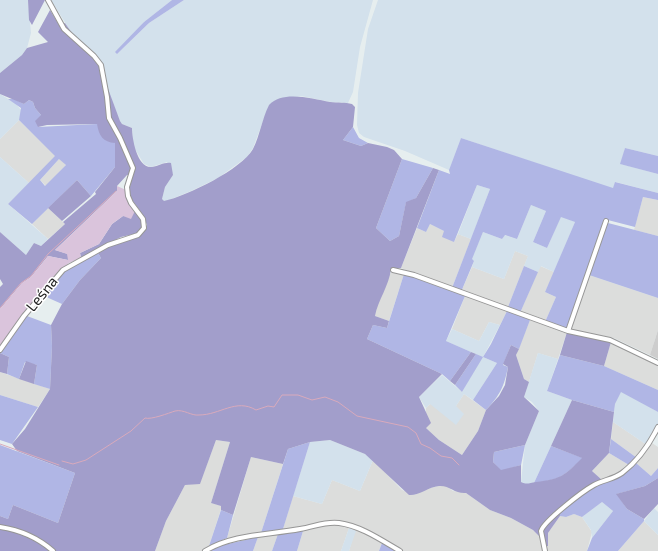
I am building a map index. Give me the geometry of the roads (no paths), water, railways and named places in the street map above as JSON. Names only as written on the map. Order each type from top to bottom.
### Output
[{"type":"street","name":"Leśna","points":[[0,350],[24,316],[63,270],[121,239],[138,235],[144,228],[144,223],[140,214],[131,203],[128,196],[127,187],[133,168],[120,138],[109,118],[101,65],[94,56],[64,29],[48,0]]},
{"type":"street","points":[[568,331],[606,221]]},
{"type":"street","points":[[393,270],[414,275],[568,331],[610,340],[658,363]]},
{"type":"street","points":[[544,551],[541,531],[547,521],[584,492],[602,481],[616,477],[633,464],[648,445],[658,427]]},
{"type":"street","points":[[205,551],[217,544],[238,538],[307,528],[327,522],[340,523],[362,530],[400,551]]},
{"type":"street","points":[[0,527],[22,532],[34,537],[53,551]]},
{"type":"waterway","points":[[0,308],[21,283],[31,276],[48,254],[116,191]]},
{"type":"waterway","points":[[62,461],[73,464],[86,460],[131,431],[145,418],[156,417],[175,411],[193,415],[207,414],[235,406],[249,407],[256,410],[268,406],[274,407],[282,395],[298,395],[312,400],[325,397],[338,402],[357,416],[408,427],[416,433],[421,444],[430,448],[441,456],[452,458],[459,465]]},
{"type":"waterway","points":[[0,444],[59,465]]}]
